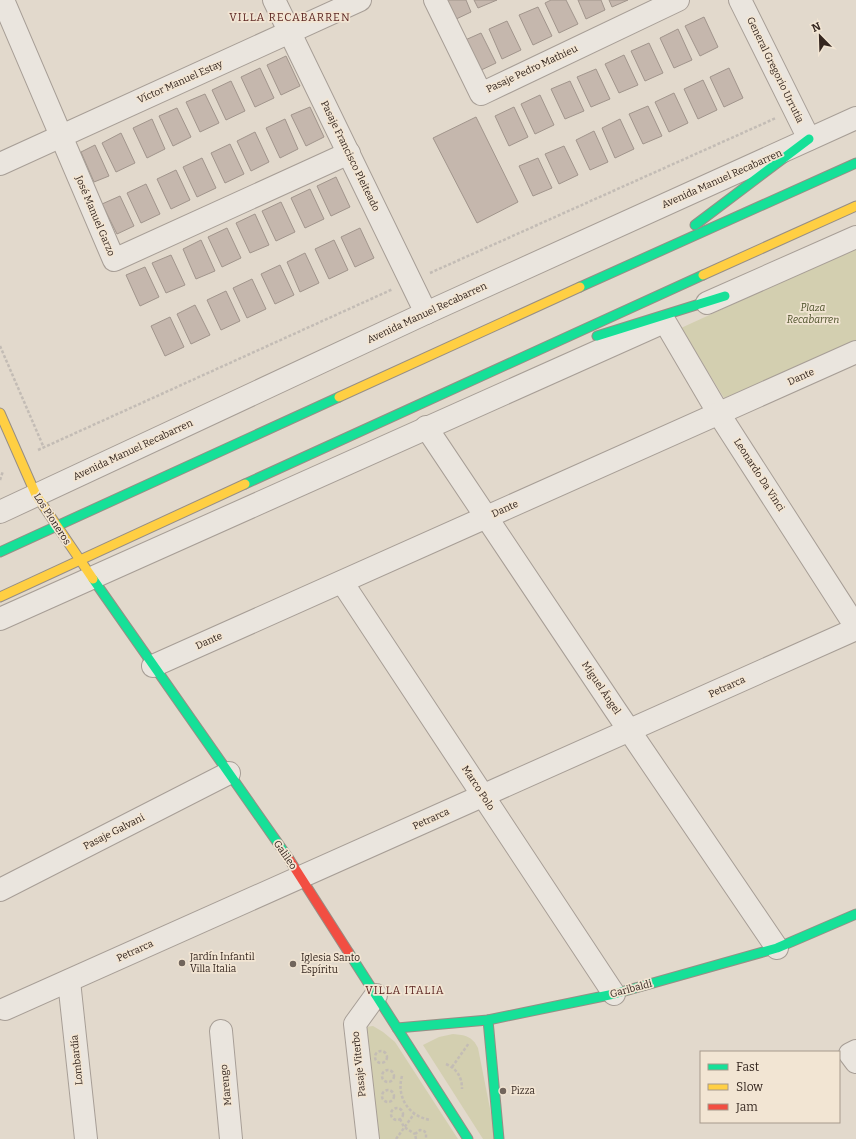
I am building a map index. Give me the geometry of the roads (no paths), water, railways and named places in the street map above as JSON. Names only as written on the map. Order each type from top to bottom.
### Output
[{"type":"main road","points":[[663,249],[809,139]]},
{"type":"main road","points":[[0,552],[663,249],[856,163]]},
{"type":"main road","points":[[0,597],[86,569],[503,366],[856,206]]},
{"type":"main road","points":[[592,338],[725,296]]},
{"type":"main road","points":[[503,366],[577,342]]},
{"type":"main road","name":"Los Pioneros","points":[[0,412],[36,495],[86,569]]},
{"type":"main road","name":"Galileo","points":[[86,569],[229,773],[300,878],[468,1139]]},
{"type":"main road","name":"Garibaldi","points":[[397,1028],[488,1020],[614,994],[777,948],[856,914]]},
{"type":"main road","points":[[488,1020],[499,1139]]},
{"type":"street","name":"Pasaje Francisco Pleiteado","points":[[274,0],[426,313]]},
{"type":"street","name":"Víctor Manuel Estay","points":[[0,164],[360,0]]},
{"type":"street","name":"Pasaje Pedro Mathieu","points":[[435,0],[481,94],[678,0]]},
{"type":"street","name":"General Gregorio Urrutia","points":[[740,0],[809,139]]},
{"type":"street","name":"José Manuel Garzo","points":[[7,1],[61,136],[114,260],[348,153]]},
{"type":"street","name":"Avenida Manuel Recabarren","points":[[1,508],[36,495],[426,313],[856,118]]},
{"type":"street","points":[[0,619],[86,569],[426,427],[856,237]]},
{"type":"street","name":"Leonardo Da Vinci","points":[[665,322],[719,414],[856,628]]},
{"type":"street","name":"Dante","points":[[153,666],[856,352]]},
{"type":"street","name":"Miguel Ángel","points":[[426,427],[629,731],[777,948]]},
{"type":"street","name":"Marco Polo","points":[[342,582],[614,994]]},
{"type":"street","name":"Petrarca","points":[[5,1009],[629,731],[856,628]]},
{"type":"street","name":"Pasaje Galvani","points":[[0,890],[229,773]]},
{"type":"street","name":"Lombardía","points":[[68,981],[86,1139]]},
{"type":"street","name":"Pasaje Viterbo","points":[[368,1139],[355,1024],[376,995]]},
{"type":"street","name":"Marengo","points":[[221,1031],[231,1139]]},
{"type":"street","points":[[856,1051],[850,1054],[856,1062]]},
{"type":"place","name":"Jardín Infantil Villa Italia","points":[[182,963]]},
{"type":"place","name":"Iglesia Santo Espíritu","points":[[293,964]]},
{"type":"place","name":"Pizza","points":[[503,1091]]},
{"type":"district","name":"VILLA RECABARREN","points":[[290,17]]},
{"type":"district","name":"VILLA ITALIA","points":[[405,990]]},
{"type":"park label","name":"Plaza Recabarren","points":[[813,314]]}]
